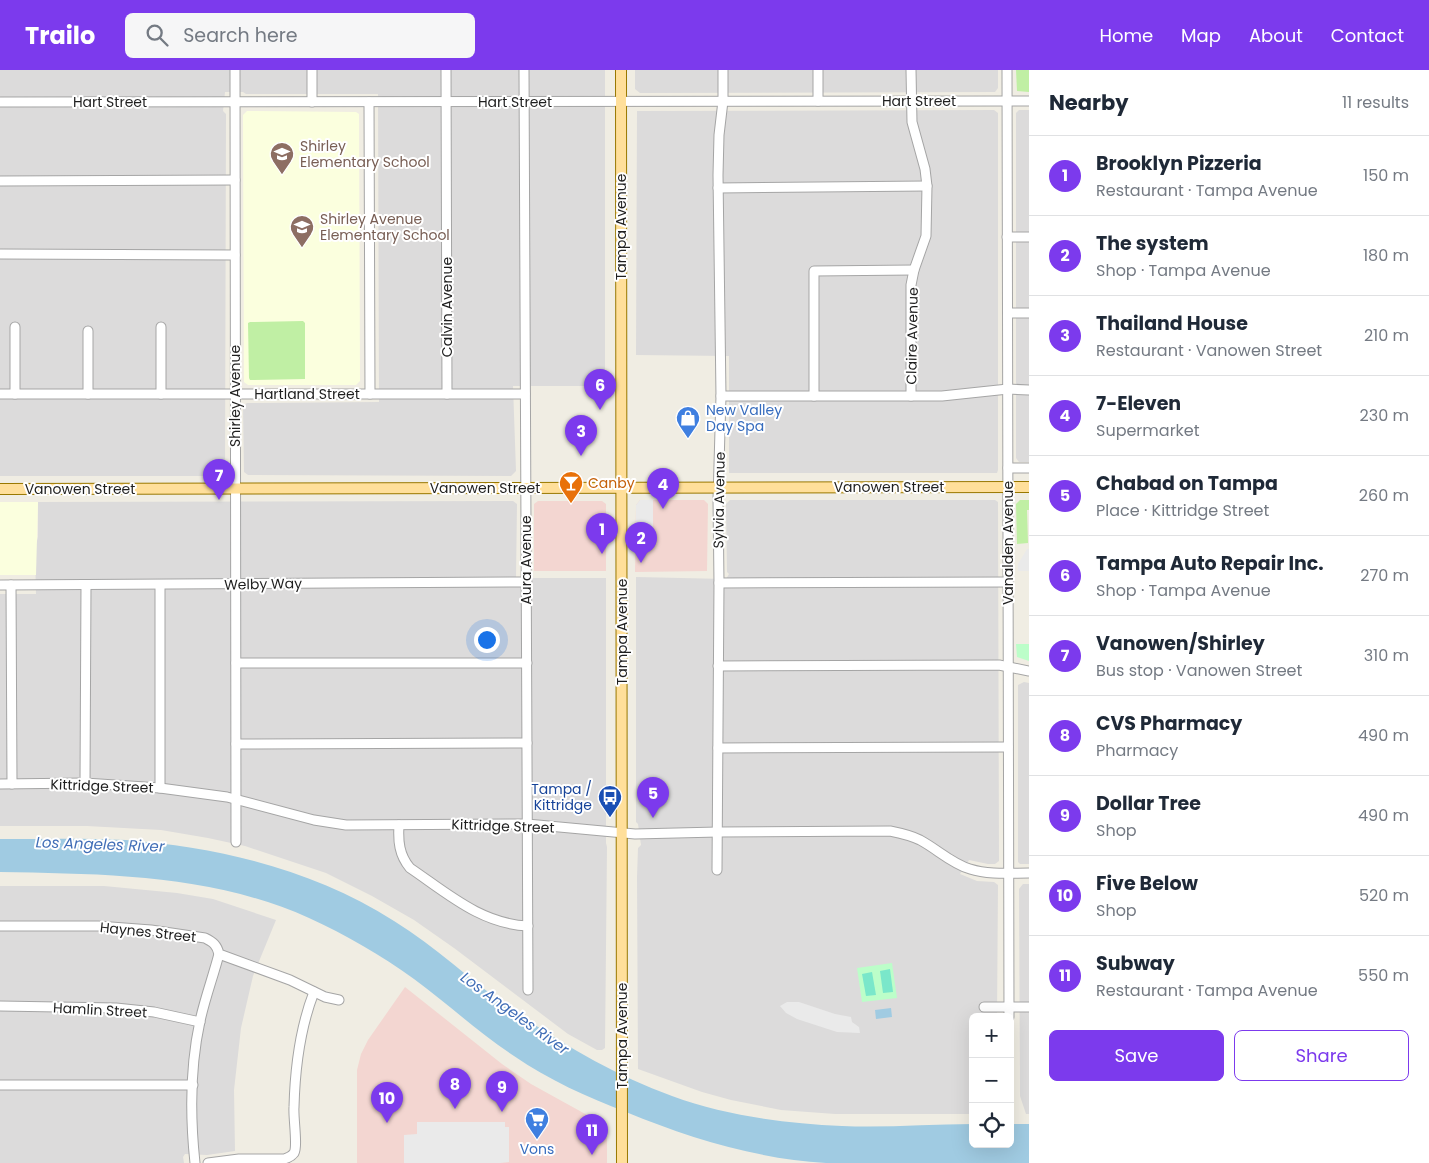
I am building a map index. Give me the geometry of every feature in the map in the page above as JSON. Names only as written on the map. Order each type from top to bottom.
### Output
[{"type":"main road","name":"Tampa Avenue","points":[[620,70],[622,1163]]},
{"type":"main road","name":"Vanowen Street","points":[[0,489],[1029,487]]},
{"type":"street","name":"Shirley Avenue","points":[[235,70],[236,842]]},
{"type":"street","points":[[312,70],[312,102]]},
{"type":"street","name":"Calvin Avenue","points":[[446,70],[447,394]]},
{"type":"street","name":"Aura Avenue","points":[[524,70],[528,990]]},
{"type":"street","name":"Sylvia Avenue","points":[[718,870],[718,487],[721,396],[718,188],[723,70]]},
{"type":"street","points":[[818,70],[818,101]]},
{"type":"street","name":"Claire Avenue","points":[[911,70],[913,131],[925,169],[927,186],[926,236],[914,270],[911,285],[911,396]]},
{"type":"street","name":"Vanalden Avenue","points":[[1007,70],[1008,1012]]},
{"type":"street","name":"Hart Street","points":[[0,102],[1029,101]]},
{"type":"street","points":[[369,102],[370,394]]},
{"type":"street","points":[[0,181],[235,180]]},
{"type":"street","points":[[718,188],[927,186]]},
{"type":"street","points":[[1007,237],[1029,237]]},
{"type":"street","points":[[0,254],[235,255]]},
{"type":"street","points":[[814,396],[814,271],[914,270]]},
{"type":"street","points":[[1008,313],[1029,313]]},
{"type":"street","points":[[15,327],[15,394]]},
{"type":"street","points":[[161,327],[161,394]]},
{"type":"street","points":[[88,331],[88,394]]},
{"type":"street","points":[[721,396],[911,396],[1029,390]]},
{"type":"street","name":"Hartland Street","points":[[0,394],[525,394]]},
{"type":"street","points":[[1008,468],[1029,468]]},
{"type":"street","name":"Welby Way","points":[[0,585],[527,582]]},
{"type":"street","points":[[719,583],[1008,582]]},
{"type":"street","points":[[11,585],[12,784]]},
{"type":"street","points":[[85,783],[86,585]]},
{"type":"street","points":[[160,585],[160,788]]},
{"type":"street","points":[[236,664],[527,663]]},
{"type":"street","points":[[718,666],[1008,666],[1029,671]]},
{"type":"street","points":[[236,744],[527,743]]},
{"type":"street","points":[[718,748],[1008,747]]},
{"type":"street","name":"Kittridge Street","points":[[0,784],[85,783],[160,788],[236,799],[334,824],[527,824],[622,834],[890,831],[904,833],[918,839],[969,869],[984,872],[1029,873]]},
{"type":"street","points":[[398,825],[403,860],[410,868],[478,914],[495,921],[528,926]]},
{"type":"street","name":"Haynes Street","points":[[0,926],[98,926],[150,930],[205,938],[213,942],[218,948],[219,954],[282,977],[325,997],[339,1000]]},
{"type":"street","points":[[195,1163],[193,1084],[200,1022],[219,954]]},
{"type":"street","points":[[208,1163],[239,1159],[284,1159],[294,1153],[294,1107],[298,1056],[305,1018],[314,992]]},
{"type":"street","name":"Hamlin Street","points":[[0,1006],[116,1008],[154,1012],[200,1022]]},
{"type":"street","points":[[984,1007],[1008,1012],[1029,1007]]},
{"type":"street","points":[[0,1085],[193,1084]]},
{"type":"shaded area","points":[[0,70],[605,70],[605,386],[513,386],[516,471],[511,476],[248,475],[244,472],[243,406],[247,403],[379,402],[378,94],[246,94],[243,92],[225,92],[223,111],[226,114],[225,474],[221,476],[0,476]]},
{"type":"shaded area","points":[[635,70],[998,70],[998,88],[995,92],[640,93],[635,89]]},
{"type":"shaded area","points":[[994,110],[998,113],[997,473],[729,473],[729,356],[636,355],[637,111]]},
{"type":"shaded area","points":[[1019,110],[1029,110],[1029,462],[1019,462],[1016,458],[1016,113]]},
{"type":"shaded area","name":"Shirley Avenue Elementary School","points":[[247,111],[356,112],[359,114],[360,381],[356,385],[248,385],[244,382],[243,115]]},
{"type":"shaded area","points":[[640,500],[704,500],[708,504],[707,571],[635,572],[636,505]]},
{"type":"shaded area","points":[[640,500],[653,500],[653,536],[636,536],[636,505]]},
{"type":"shaded area","points":[[730,500],[995,500],[998,502],[999,861],[995,864],[988,864],[969,860],[960,874],[977,881],[994,882],[998,885],[997,1013],[969,1013],[969,1114],[835,1114],[781,1110],[702,1092],[638,1069],[637,877],[638,848],[641,845],[638,824],[636,822],[636,577],[726,579],[729,574],[727,572],[726,504]]},
{"type":"shaded area","points":[[513,501],[517,504],[516,578],[606,578],[607,847],[605,1048],[602,1050],[597,1050],[568,1034],[414,920],[326,873],[245,846],[161,830],[87,826],[0,826],[0,594],[36,594],[35,549],[38,537],[38,502]]},
{"type":"shaded area","points":[[538,501],[602,501],[606,504],[606,571],[534,571],[534,504]]},
{"type":"shaded area","points":[[0,502],[38,502],[36,575],[0,575]]},
{"type":"shaded area","points":[[1027,549],[1029,549],[1029,571],[1018,571],[1018,564]]},
{"type":"shaded area","points":[[1024,682],[1029,683],[1029,864],[1020,864],[1018,862],[1018,685]]},
{"type":"shaded area","points":[[1023,884],[1029,884],[1029,1114],[1026,1114],[1020,1096],[1019,889]]},
{"type":"shaded area","points":[[0,886],[104,886],[177,893],[213,899],[276,920],[253,976],[241,1028],[234,1090],[235,1151],[207,1155],[185,1154],[183,1157],[184,1163],[0,1163]]},
{"type":"shaded area","points":[[405,987],[502,1064],[531,1084],[607,1126],[607,1163],[357,1163],[357,1070],[361,1054],[368,1040]]},
{"type":"shaded area","points":[[787,1002],[799,1002],[835,1014],[851,1017],[852,1022],[859,1027],[860,1033],[837,1032],[797,1019],[786,1013],[780,1006]]},
{"type":"shaded area","points":[[417,1122],[505,1122],[505,1127],[509,1127],[509,1162],[404,1163],[404,1135],[417,1134]]},
{"type":"green space","points":[[1016,70],[1029,70],[1029,92],[1017,91]]},
{"type":"green space","points":[[303,321],[305,323],[305,379],[250,380],[248,323]]},
{"type":"green space","points":[[1020,500],[1029,500],[1029,510],[1027,510],[1028,543],[1017,544],[1016,504]]},
{"type":"green space","points":[[1016,644],[1029,644],[1029,661],[1017,657]]},
{"type":"green space","points":[[892,963],[897,998],[862,1002],[857,968]]},
{"type":"green space","points":[[890,969],[893,992],[883,993],[880,971]]},
{"type":"green space","points":[[872,972],[876,995],[866,996],[862,974]]},
{"type":"water","name":"Los Angeles River","points":[[0,839],[126,840],[161,843],[231,855],[265,864],[299,875],[363,903],[409,931],[511,1009],[589,1058],[651,1088],[713,1109],[756,1117],[820,1125],[969,1124],[969,1148],[1014,1148],[1014,1124],[1029,1124],[1029,1163],[826,1163],[775,1157],[699,1139],[597,1100],[541,1073],[501,1047],[414,979],[389,962],[350,938],[272,903],[196,885],[157,879],[79,874],[0,872]]},
{"type":"water","points":[[891,1008],[892,1017],[876,1019],[875,1010]]},
{"type":"place","name":"Shirley Elementary School","points":[[282,175]]},
{"type":"place","name":"Shirley Avenue Elementary School","points":[[302,248]]},
{"type":"place","name":"Tampa Auto Repair Inc.","points":[[600,410]]},
{"type":"place","name":"New Valley Day Spa","points":[[688,439]]},
{"type":"place","name":"Thailand House","points":[[581,456]]},
{"type":"place","name":"Vanowen/Shirley","points":[[219,500]]},
{"type":"place","name":"Canby","points":[[571,504]]},
{"type":"place","name":"7-Eleven","points":[[663,509]]},
{"type":"place","name":"Brooklyn Pizzeria","points":[[602,554]]},
{"type":"place","name":"The system","points":[[641,563]]},
{"type":"place","name":"Tampa / Kittridge","points":[[610,818]]},
{"type":"place","name":"Chabad on Tampa","points":[[653,818]]},
{"type":"place","name":"CVS Pharmacy","points":[[455,1109]]},
{"type":"place","name":"Dollar Tree","points":[[502,1112]]},
{"type":"place","name":"Five Below","points":[[387,1123]]},
{"type":"place","name":"Vons","points":[[537,1140]]},
{"type":"place","name":"Subway","points":[[592,1155]]}]
